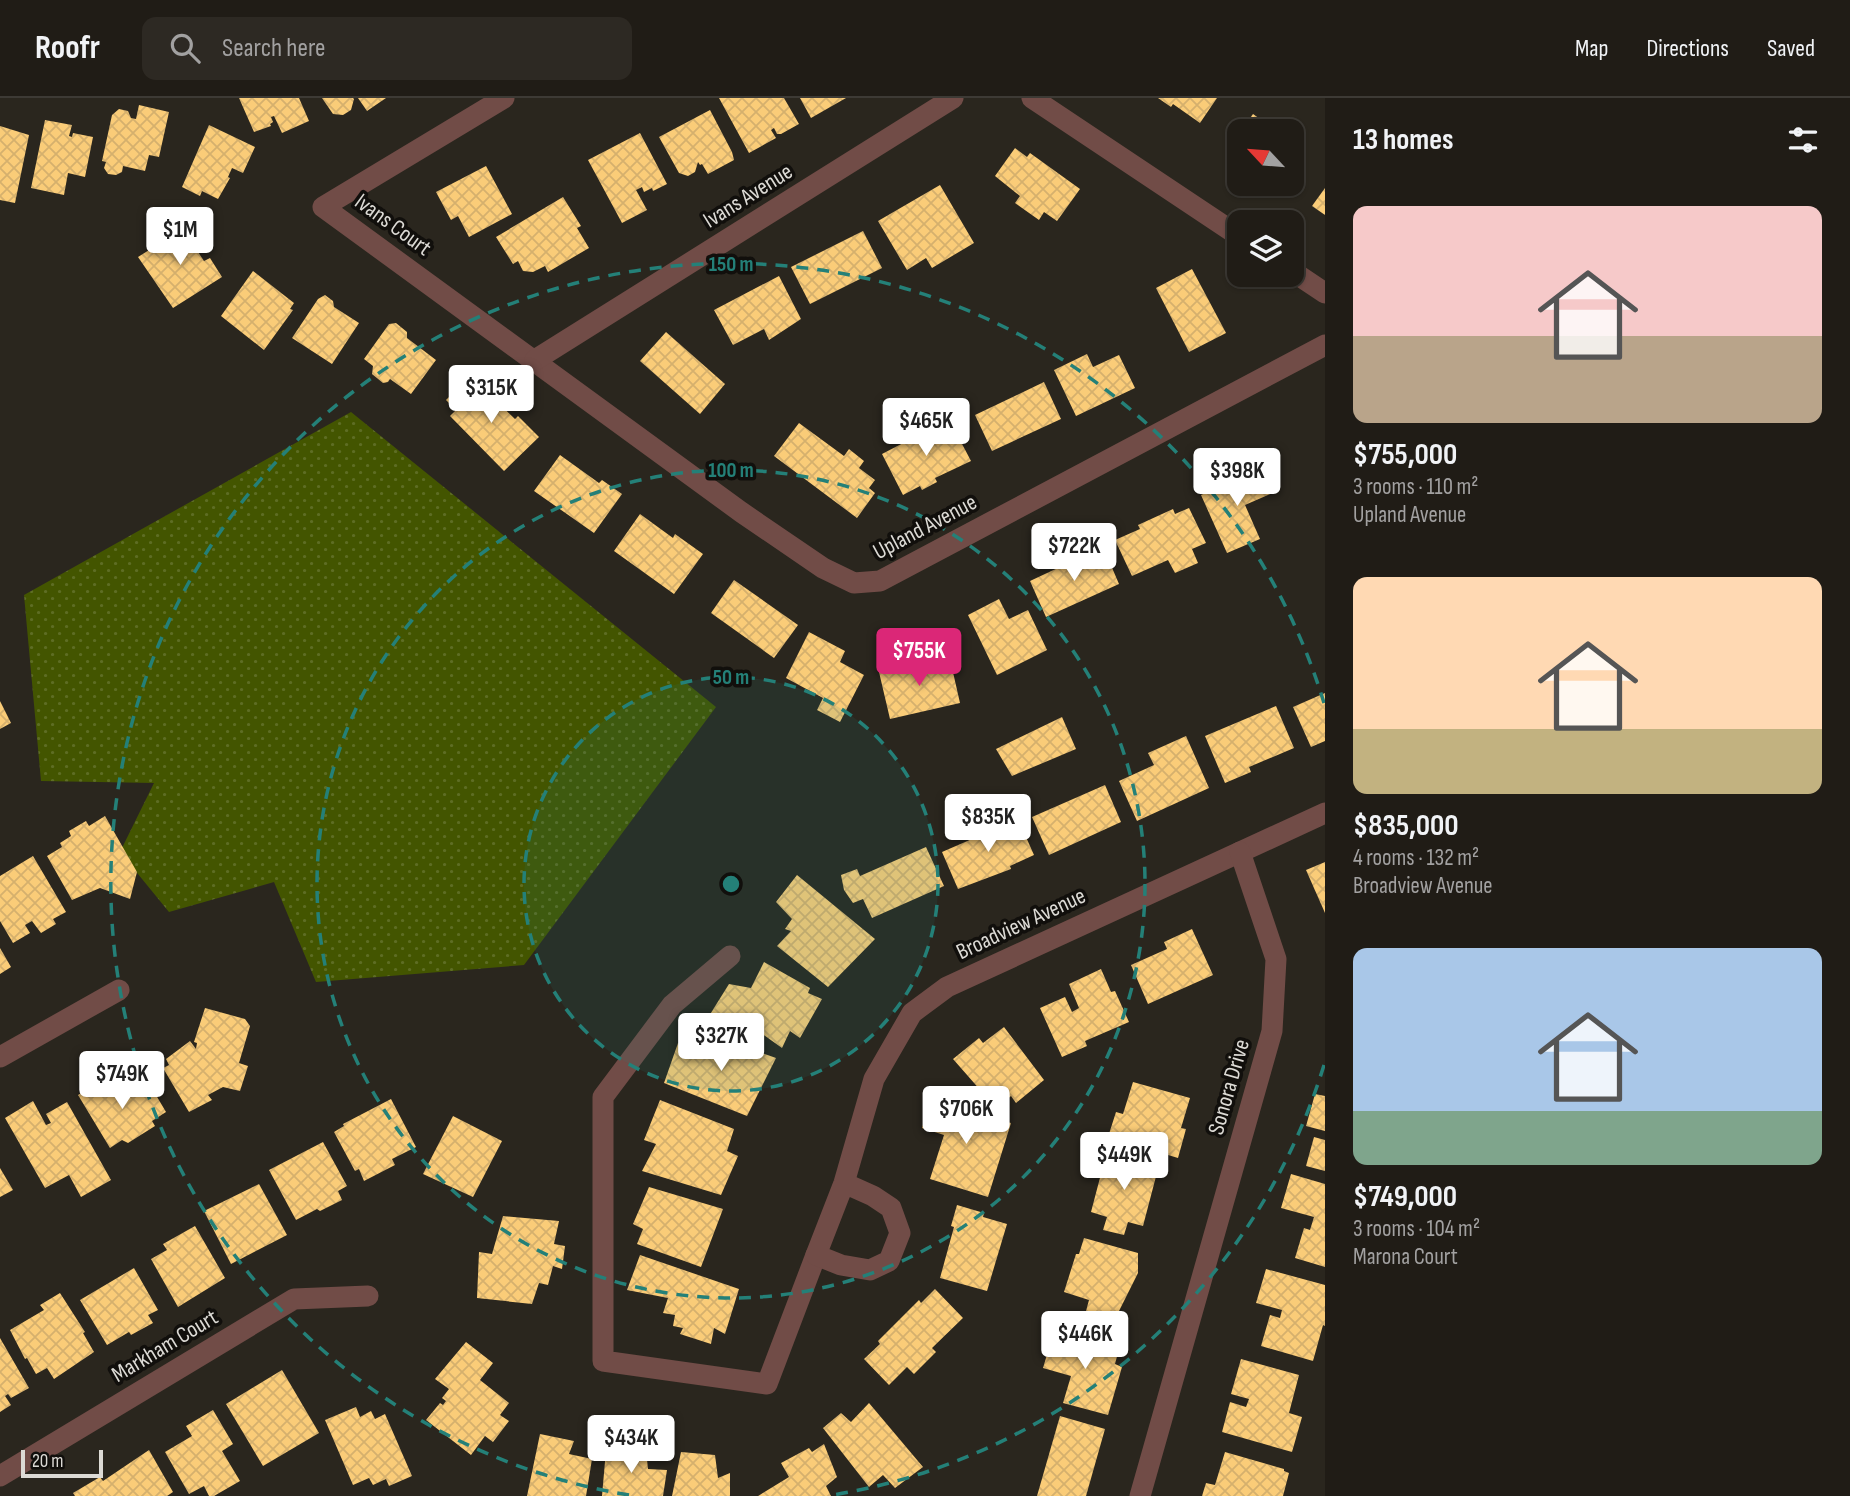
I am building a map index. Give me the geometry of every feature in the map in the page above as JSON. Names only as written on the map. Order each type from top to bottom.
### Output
[{"type":"street","name":"Ivans Court","points":[[504,98],[323,207],[535,360]]},
{"type":"street","name":"Ivans Avenue","points":[[535,360],[953,98]]},
{"type":"street","points":[[1032,98],[1227,228]]},
{"type":"street","points":[[1304,279],[1325,293]]},
{"type":"street","name":"Upland Avenue","points":[[535,360],[741,512],[823,568],[854,583],[880,581],[1325,345]]},
{"type":"street","name":"Broadview Avenue","points":[[730,956],[672,1004],[603,1097],[603,1361],[767,1384],[844,1184],[874,1079],[912,1013],[947,987],[1325,813]]},
{"type":"street","name":"Sonora Drive","points":[[1140,1496],[1272,1031],[1276,959],[1240,852]]},
{"type":"street","points":[[0,1057],[118,990]]},
{"type":"street","points":[[816,1255],[841,1265],[870,1270],[889,1261],[900,1233],[891,1208],[873,1196],[844,1184]]},
{"type":"street","name":"Markham Court","points":[[0,1476],[294,1299],[368,1296]]},
{"type":"green space","points":[[351,412],[716,707],[524,965],[316,982],[274,882],[169,912],[120,852],[154,783],[41,781],[24,595]]},
{"type":"building","points":[[239,98],[299,98],[309,121],[282,133],[274,116],[271,117],[271,126],[254,132]]},
{"type":"building","points":[[322,98],[354,99],[351,110],[343,115],[333,114]]},
{"type":"building","points":[[358,98],[386,98],[367,111]]},
{"type":"building","points":[[719,98],[784,98],[799,124],[781,134],[777,134],[774,128],[771,130],[776,138],[749,153]]},
{"type":"building","points":[[800,98],[846,98],[811,118]]},
{"type":"building","points":[[1158,98],[1217,98],[1200,123],[1173,104],[1171,107]]},
{"type":"building","points":[[139,105],[169,112],[159,157],[149,155],[145,171],[123,166],[122,172],[116,175],[108,174],[104,168],[106,162],[102,161],[112,115],[119,109],[128,111],[131,118],[136,119]]},
{"type":"building","points":[[710,110],[734,160],[708,174],[698,162],[695,172],[688,176],[679,173],[659,137]]},
{"type":"building","points":[[45,120],[72,125],[69,136],[72,137],[73,133],[93,137],[85,177],[68,173],[64,195],[31,188]]},
{"type":"building","points":[[209,125],[255,147],[243,173],[232,168],[228,177],[230,178],[218,199],[202,191],[200,196],[182,187]]},
{"type":"building","points":[[0,126],[29,135],[15,203],[0,200]]},
{"type":"building","points":[[640,133],[667,184],[653,191],[652,188],[644,192],[642,187],[636,190],[647,210],[622,223],[588,160]]},
{"type":"building","points":[[1015,148],[1027,157],[1030,153],[1080,189],[1057,221],[1044,212],[1039,220],[1015,203],[1020,196],[995,176]]},
{"type":"building","points":[[486,166],[512,214],[469,237],[458,216],[451,220],[436,192]]},
{"type":"building","points":[[940,185],[974,243],[932,268],[926,258],[907,270],[878,221]]},
{"type":"building","points":[[1325,188],[1325,215],[1312,206]]},
{"type":"building","points":[[563,197],[581,226],[577,228],[589,248],[548,272],[545,266],[533,272],[523,271],[518,261],[513,264],[496,237]]},
{"type":"building","points":[[189,225],[203,248],[198,252],[204,261],[210,258],[222,277],[173,308],[138,257]]},
{"type":"building","points":[[863,231],[882,268],[810,304],[791,267]]},
{"type":"building","points":[[1192,269],[1226,333],[1189,352],[1156,288]]},
{"type":"building","points":[[253,271],[294,303],[290,309],[293,310],[264,350],[221,316]]},
{"type":"building","points":[[779,276],[801,319],[769,340],[764,329],[733,345],[714,310]]},
{"type":"building","points":[[325,295],[333,301],[334,307],[359,323],[332,364],[292,338],[318,299]]},
{"type":"building","points":[[396,323],[407,332],[407,338],[436,360],[411,394],[390,379],[383,383],[372,374],[373,366],[364,359],[389,324]]},
{"type":"building","points":[[666,332],[725,384],[700,414],[640,361]]},
{"type":"building","points":[[1087,354],[1093,367],[1119,355],[1135,388],[1076,416],[1054,370]]},
{"type":"building","points":[[467,379],[478,389],[481,386],[515,419],[518,416],[539,437],[504,471],[450,416],[456,410],[446,400]]},
{"type":"building","points":[[1044,382],[1061,419],[992,451],[975,415]]},
{"type":"building","points":[[949,419],[971,461],[935,478],[937,482],[922,490],[920,486],[903,495],[882,454]]},
{"type":"building","points":[[799,423],[844,456],[849,449],[864,461],[859,468],[875,480],[869,488],[875,493],[857,518],[774,456]]},
{"type":"building","points":[[560,455],[599,483],[602,480],[622,494],[594,533],[534,491]]},
{"type":"building","points":[[1264,467],[1275,492],[1245,505],[1260,539],[1227,553],[1201,495]]},
{"type":"building","points":[[1189,508],[1206,543],[1192,549],[1198,563],[1175,573],[1168,560],[1132,576],[1115,540],[1140,529],[1138,525],[1173,509],[1175,514]]},
{"type":"building","points":[[640,514],[673,538],[675,534],[703,554],[674,594],[614,551]]},
{"type":"building","points":[[1104,549],[1119,584],[1046,617],[1030,581]]},
{"type":"building","points":[[734,580],[798,625],[774,658],[711,613]]},
{"type":"building","points":[[999,599],[1009,619],[1028,610],[1047,650],[997,675],[968,615]]},
{"type":"building","points":[[809,632],[845,651],[840,662],[864,675],[840,722],[817,710],[823,698],[786,678]]},
{"type":"building","points":[[950,659],[960,703],[890,719],[879,672],[911,664],[912,668]]},
{"type":"building","points":[[1325,693],[1325,741],[1311,747],[1293,707]]},
{"type":"building","points":[[0,701],[11,723],[0,729]]},
{"type":"building","points":[[1276,706],[1294,748],[1249,767],[1251,772],[1225,783],[1205,736]]},
{"type":"building","points":[[1062,717],[1076,749],[1012,776],[996,749]]},
{"type":"building","points":[[1186,736],[1209,788],[1137,821],[1119,781],[1154,765],[1148,753]]},
{"type":"building","points":[[1105,785],[1121,822],[1049,855],[1032,817]]},
{"type":"building","points":[[105,816],[137,872],[130,899],[100,888],[72,900],[47,856],[62,847],[60,843],[71,836],[69,831],[86,821],[89,826]]},
{"type":"building","points":[[1018,819],[1034,855],[1010,866],[1011,869],[958,889],[942,852]]},
{"type":"building","points":[[926,847],[944,886],[872,918],[863,899],[853,903],[844,890],[841,875],[857,869],[860,876]]},
{"type":"building","points":[[33,856],[66,912],[53,919],[56,924],[41,933],[32,921],[25,925],[30,933],[13,943],[0,921],[0,876]]},
{"type":"building","points":[[1325,862],[1325,913],[1306,870]]},
{"type":"building","points":[[797,875],[875,939],[828,987],[777,946],[791,931],[785,929],[792,919],[776,902]]},
{"type":"building","points":[[1192,929],[1213,975],[1148,1004],[1131,965],[1167,949],[1164,942]]},
{"type":"building","points":[[0,948],[11,967],[0,974]]},
{"type":"building","points":[[764,962],[810,988],[808,993],[822,999],[800,1038],[790,1031],[782,1048],[750,1025],[746,1033],[709,1016],[729,984],[751,988]]},
{"type":"building","points":[[1101,969],[1111,992],[1115,991],[1129,1022],[1085,1041],[1087,1046],[1062,1057],[1040,1008],[1065,997],[1072,1012],[1079,1008],[1069,984]]},
{"type":"building","points":[[205,1008],[245,1019],[250,1026],[239,1063],[248,1066],[240,1091],[223,1087],[208,1095],[212,1100],[189,1112],[163,1068],[169,1065],[166,1059],[190,1041],[196,1049],[197,1043],[194,1042]]},
{"type":"building","points":[[1004,1027],[1044,1080],[1016,1103],[1011,1096],[996,1108],[953,1059],[979,1038],[983,1043]]},
{"type":"building","points":[[711,1035],[776,1058],[747,1116],[664,1083],[678,1043],[693,1051],[698,1042],[706,1046]]},
{"type":"building","points":[[107,1077],[115,1090],[128,1082],[136,1094],[150,1085],[166,1112],[152,1121],[155,1126],[128,1143],[122,1140],[110,1148],[78,1095]]},
{"type":"building","points":[[1133,1082],[1190,1098],[1181,1128],[1186,1129],[1178,1158],[1108,1137],[1116,1112],[1123,1114]]},
{"type":"building","points":[[1315,1094],[1325,1096],[1325,1131],[1306,1126]]},
{"type":"building","points":[[931,1098],[1011,1123],[988,1197],[930,1179],[944,1135],[922,1128]]},
{"type":"building","points":[[391,1099],[416,1147],[392,1159],[395,1165],[364,1181],[359,1169],[355,1171],[334,1132],[344,1126],[343,1124]]},
{"type":"building","points":[[660,1100],[734,1129],[727,1151],[738,1156],[721,1195],[642,1171],[656,1144],[644,1140]]},
{"type":"building","points":[[33,1101],[46,1125],[51,1123],[46,1114],[67,1102],[111,1180],[81,1197],[69,1175],[45,1188],[5,1118]]},
{"type":"building","points":[[453,1116],[502,1141],[473,1197],[423,1174]]},
{"type":"building","points":[[1314,1137],[1325,1140],[1325,1171],[1306,1166]]},
{"type":"building","points":[[323,1142],[347,1186],[338,1191],[342,1200],[296,1220],[269,1170]]},
{"type":"building","points":[[1107,1151],[1159,1165],[1143,1226],[1128,1222],[1124,1235],[1103,1230],[1107,1217],[1091,1212]]},
{"type":"building","points":[[0,1168],[13,1190],[0,1197]]},
{"type":"building","points":[[1291,1174],[1325,1184],[1325,1267],[1295,1258],[1304,1228],[1310,1230],[1314,1217],[1281,1208]]},
{"type":"building","points":[[259,1184],[287,1235],[231,1264],[204,1211]]},
{"type":"building","points":[[649,1187],[723,1209],[701,1267],[637,1244],[643,1229],[633,1224]]},
{"type":"building","points":[[957,1205],[984,1213],[983,1217],[1007,1224],[987,1291],[940,1278]]},
{"type":"building","points":[[503,1216],[559,1221],[554,1244],[565,1246],[562,1269],[553,1266],[548,1285],[539,1283],[532,1304],[477,1298],[479,1252],[492,1254]]},
{"type":"building","points":[[195,1226],[225,1278],[178,1307],[151,1259],[167,1250],[163,1244]]},
{"type":"building","points":[[1084,1238],[1138,1253],[1138,1273],[1115,1319],[1086,1311],[1089,1300],[1064,1292]]},
{"type":"building","points":[[640,1255],[739,1289],[725,1334],[714,1328],[711,1344],[680,1334],[683,1328],[673,1326],[675,1315],[663,1313],[668,1298],[627,1290]]},
{"type":"building","points":[[134,1268],[158,1310],[148,1315],[153,1323],[131,1335],[129,1332],[107,1345],[80,1300]]},
{"type":"building","points":[[1266,1269],[1325,1285],[1325,1326],[1323,1325],[1313,1361],[1261,1346],[1270,1315],[1280,1318],[1282,1310],[1256,1303]]},
{"type":"building","points":[[935,1289],[963,1318],[932,1348],[936,1352],[914,1374],[907,1367],[889,1385],[864,1359],[919,1300],[921,1303]]},
{"type":"building","points":[[60,1293],[85,1332],[83,1333],[94,1352],[54,1379],[47,1368],[36,1374],[10,1330],[44,1310],[40,1305]]},
{"type":"building","points":[[1054,1331],[1119,1349],[1115,1364],[1122,1367],[1108,1415],[1063,1403],[1071,1376],[1043,1368]]},
{"type":"building","points":[[0,1338],[29,1388],[11,1398],[8,1394],[5,1396],[11,1405],[0,1412]]},
{"type":"building","points":[[466,1342],[493,1363],[480,1380],[509,1403],[500,1415],[509,1421],[493,1442],[485,1436],[471,1455],[426,1420],[440,1403],[443,1405],[446,1401],[442,1398],[449,1389],[435,1379]]},
{"type":"building","points":[[1241,1359],[1299,1375],[1289,1413],[1302,1417],[1292,1452],[1222,1432],[1230,1402],[1246,1407],[1249,1399],[1231,1394]]},
{"type":"building","points":[[282,1370],[319,1433],[263,1466],[226,1404]]},
{"type":"building","points":[[869,1403],[923,1467],[895,1488],[883,1475],[869,1487],[823,1428],[841,1413],[851,1422]]},
{"type":"building","points":[[356,1407],[360,1417],[371,1411],[375,1419],[385,1414],[412,1476],[389,1486],[386,1479],[373,1485],[369,1478],[353,1485],[325,1420]]},
{"type":"building","points":[[213,1410],[233,1444],[222,1451],[240,1481],[214,1496],[209,1496],[204,1486],[189,1494],[165,1452],[192,1436],[186,1426]]},
{"type":"building","points":[[1060,1416],[1105,1429],[1086,1496],[1037,1496]]},
{"type":"building","points":[[540,1434],[574,1441],[569,1454],[592,1459],[586,1496],[527,1496]]},
{"type":"building","points":[[824,1444],[837,1477],[826,1486],[831,1496],[758,1496],[789,1477],[781,1463],[809,1448],[812,1452]]},
{"type":"building","points":[[149,1450],[173,1492],[167,1496],[75,1496],[73,1493],[100,1477],[103,1481]]},
{"type":"building","points":[[606,1450],[646,1450],[648,1469],[667,1470],[663,1496],[602,1496]]},
{"type":"building","points":[[681,1452],[715,1455],[718,1478],[730,1473],[730,1496],[672,1496]]},
{"type":"building","points":[[1225,1452],[1284,1469],[1289,1473],[1283,1496],[1202,1496],[1206,1483],[1215,1485]]}]
